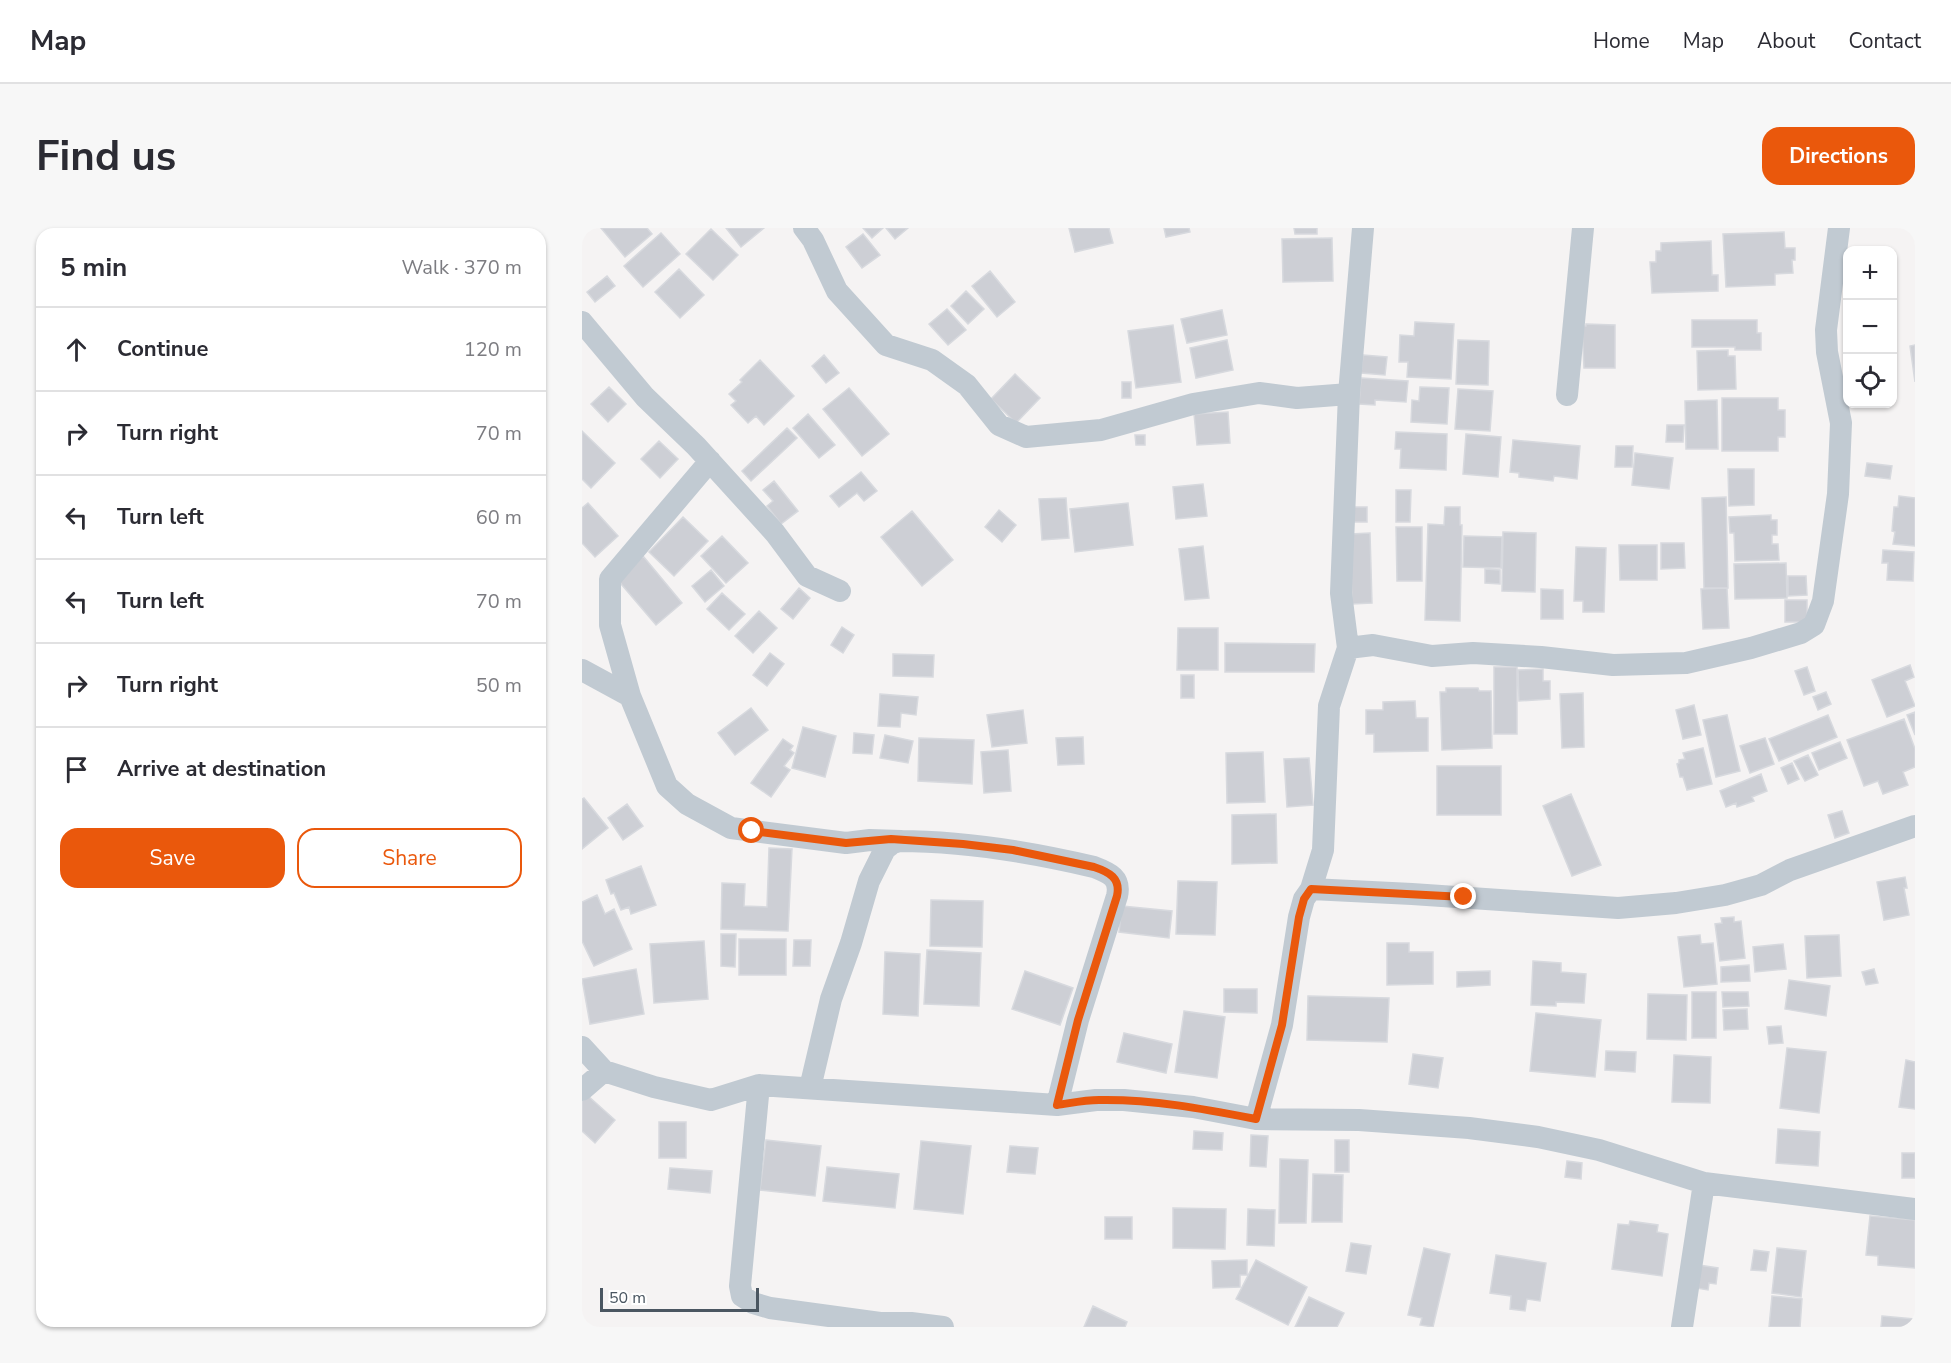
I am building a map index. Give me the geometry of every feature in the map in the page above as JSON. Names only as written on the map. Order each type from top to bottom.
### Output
[{"type":"street","points":[[804,228],[813,240],[837,291],[886,345],[932,360],[967,385],[999,425],[1026,437],[1101,430],[1193,404],[1259,393],[1297,398],[1349,394]]},
{"type":"street","points":[[1256,1119],[1282,1025],[1299,917],[1304,899],[1311,889],[1323,850],[1329,706],[1348,648],[1341,593],[1349,394],[1363,228]]},
{"type":"street","points":[[1567,395],[1583,228]]},
{"type":"street","points":[[1348,648],[1373,645],[1432,656],[1473,652],[1613,665],[1686,663],[1751,648],[1801,633],[1814,625],[1823,601],[1838,494],[1841,423],[1827,352],[1826,330],[1839,228]]},
{"type":"street","points":[[582,322],[645,397],[710,461],[775,533],[807,576],[840,591]]},
{"type":"street","points":[[710,461],[610,579],[610,625],[630,696],[667,786],[687,804],[732,828],[846,843],[891,839],[963,844],[1057,858],[1105,871],[1115,878],[1118,883],[1114,906],[1078,1020],[1057,1105]]},
{"type":"street","points":[[582,670],[630,696]]},
{"type":"street","points":[[1311,889],[1618,908],[1676,903],[1725,895],[1761,885],[1790,870],[1915,826]]},
{"type":"street","points":[[810,1088],[831,999],[851,943],[869,881],[885,849],[893,843],[905,841]]},
{"type":"street","points":[[582,1047],[604,1071],[654,1087],[711,1100],[759,1085],[1057,1105],[1096,1100],[1124,1100],[1193,1107],[1256,1119],[1359,1120],[1469,1128],[1599,1150],[1704,1183],[1915,1209]]},
{"type":"street","points":[[582,1090],[604,1071]]},
{"type":"street","points":[[759,1085],[740,1286],[742,1296],[753,1303],[770,1308],[880,1325],[911,1323],[943,1327]]},
{"type":"street","points":[[1682,1327],[1704,1183]]},
{"type":"building","points":[[601,228],[647,228],[652,234],[625,257]]},
{"type":"building","points":[[726,228],[764,228],[741,247]]},
{"type":"building","points":[[863,228],[883,228],[872,238]]},
{"type":"building","points":[[886,228],[908,228],[895,239]]},
{"type":"building","points":[[1069,228],[1109,228],[1113,243],[1075,252]]},
{"type":"building","points":[[1164,228],[1189,228],[1190,232],[1166,237]]},
{"type":"building","points":[[1294,228],[1317,228],[1317,234],[1295,234]]},
{"type":"building","points":[[711,229],[738,255],[713,280],[686,254]]},
{"type":"building","points":[[1784,232],[1785,248],[1795,248],[1795,260],[1792,260],[1793,273],[1775,274],[1775,285],[1726,287],[1723,234]]},
{"type":"building","points":[[661,233],[680,254],[643,287],[624,266]]},
{"type":"building","points":[[863,234],[880,255],[862,268],[846,247]]},
{"type":"building","points":[[1332,238],[1333,281],[1283,282],[1282,239]]},
{"type":"building","points":[[1711,241],[1712,275],[1718,275],[1718,291],[1652,293],[1650,262],[1656,262],[1656,251],[1661,251],[1661,243]]},
{"type":"building","points":[[679,269],[704,295],[680,318],[655,292]]},
{"type":"building","points":[[990,271],[1015,302],[997,317],[972,286]]},
{"type":"building","points":[[607,276],[615,286],[595,302],[587,292]]},
{"type":"building","points":[[966,291],[984,309],[968,324],[951,306]]},
{"type":"building","points":[[947,309],[966,330],[948,345],[929,324]]},
{"type":"building","points":[[1222,310],[1227,335],[1187,343],[1181,319]]},
{"type":"building","points":[[1692,320],[1757,320],[1757,333],[1761,333],[1761,350],[1735,350],[1735,347],[1692,347]]},
{"type":"building","points":[[1415,322],[1454,324],[1451,379],[1407,377],[1408,362],[1399,362],[1400,335],[1414,336]]},
{"type":"building","points":[[1586,324],[1615,325],[1615,368],[1584,368],[1582,326]]},
{"type":"building","points":[[1173,325],[1181,382],[1136,388],[1128,331]]},
{"type":"building","points":[[1227,340],[1233,370],[1196,378],[1190,348]]},
{"type":"building","points":[[1458,340],[1489,341],[1488,385],[1456,384]]},
{"type":"building","points":[[1915,345],[1915,382],[1910,346]]},
{"type":"building","points":[[1728,350],[1728,356],[1735,356],[1736,389],[1698,390],[1697,351]]},
{"type":"building","points":[[824,355],[839,373],[826,383],[812,366]]},
{"type":"building","points":[[1363,355],[1387,357],[1385,375],[1361,373]]},
{"type":"building","points":[[760,360],[794,396],[764,425],[756,416],[748,423],[731,405],[736,401],[729,394]]},
{"type":"building","points":[[1015,374],[1040,398],[1016,423],[991,399]]},
{"type":"building","points":[[1361,378],[1408,381],[1406,402],[1375,400],[1375,405],[1359,404]]},
{"type":"building","points":[[1122,382],[1131,382],[1131,398],[1122,398]]},
{"type":"building","points":[[609,387],[626,404],[608,422],[591,404]]},
{"type":"building","points":[[1420,387],[1449,388],[1447,424],[1411,422],[1412,400],[1419,401]]},
{"type":"building","points":[[849,388],[889,434],[862,456],[823,409]]},
{"type":"building","points":[[1458,389],[1493,391],[1490,431],[1455,429]]},
{"type":"building","points":[[1722,398],[1778,398],[1778,410],[1785,410],[1785,437],[1778,437],[1778,451],[1722,451]]},
{"type":"building","points":[[1717,400],[1718,449],[1686,449],[1685,401]]},
{"type":"building","points":[[1228,412],[1230,443],[1197,445],[1194,414]]},
{"type":"building","points":[[808,414],[835,445],[819,458],[793,428]]},
{"type":"building","points":[[1667,425],[1684,425],[1683,442],[1666,442]]},
{"type":"building","points":[[787,428],[797,438],[751,481],[742,471]]},
{"type":"building","points":[[582,431],[615,463],[591,488],[582,479]]},
{"type":"building","points":[[1396,432],[1447,434],[1446,470],[1400,468],[1401,449],[1395,449]]},
{"type":"building","points":[[1466,434],[1501,437],[1498,477],[1463,474]]},
{"type":"building","points":[[1135,435],[1145,435],[1145,445],[1136,445]]},
{"type":"building","points":[[1513,440],[1580,446],[1577,479],[1554,476],[1553,481],[1519,477],[1519,473],[1510,472]]},
{"type":"building","points":[[659,441],[678,459],[660,478],[641,459]]},
{"type":"building","points":[[1616,446],[1633,446],[1632,467],[1615,467]]},
{"type":"building","points":[[1635,453],[1673,458],[1669,489],[1632,485]]},
{"type":"building","points":[[1867,463],[1892,466],[1890,479],[1865,476]]},
{"type":"building","points":[[1728,469],[1754,469],[1754,505],[1729,506]]},
{"type":"building","points":[[861,472],[877,491],[864,501],[857,493],[839,507],[830,496]]},
{"type":"building","points":[[774,481],[798,511],[781,524],[767,506],[773,501],[763,490]]},
{"type":"building","points":[[1203,484],[1207,516],[1176,519],[1173,487]]},
{"type":"building","points":[[1396,490],[1411,490],[1410,522],[1396,522]]},
{"type":"building","points":[[1899,496],[1915,498],[1915,546],[1893,544],[1894,507],[1898,507]]},
{"type":"building","points":[[1726,497],[1728,588],[1704,588],[1702,498]]},
{"type":"building","points":[[1066,498],[1069,538],[1042,540],[1039,499]]},
{"type":"building","points":[[588,503],[618,536],[595,557],[582,543],[582,508]]},
{"type":"building","points":[[1128,503],[1133,545],[1075,552],[1070,509]]},
{"type":"building","points":[[1350,507],[1367,507],[1367,522],[1350,522]]},
{"type":"building","points":[[1445,507],[1460,507],[1460,525],[1462,525],[1460,621],[1425,620],[1428,524],[1444,525]]},
{"type":"building","points":[[999,510],[1016,525],[1002,542],[985,527]]},
{"type":"building","points":[[912,511],[953,560],[922,586],[881,537]]},
{"type":"building","points":[[1771,515],[1771,520],[1777,520],[1777,535],[1772,535],[1772,544],[1778,544],[1779,560],[1735,561],[1734,533],[1730,533],[1729,517]]},
{"type":"building","points":[[683,517],[708,541],[674,576],[649,552]]},
{"type":"building","points":[[1396,527],[1422,527],[1422,581],[1397,581]]},
{"type":"building","points":[[1503,532],[1536,533],[1535,592],[1502,591]]},
{"type":"building","points":[[1370,533],[1372,603],[1352,604],[1350,534]]},
{"type":"building","points":[[722,536],[748,563],[726,583],[701,556]]},
{"type":"building","points":[[1464,536],[1502,537],[1501,568],[1463,567]]},
{"type":"building","points":[[1661,543],[1684,543],[1685,568],[1661,569]]},
{"type":"building","points":[[1619,545],[1657,545],[1657,580],[1620,580]]},
{"type":"building","points":[[1203,546],[1209,598],[1185,600],[1179,549]]},
{"type":"building","points":[[1576,547],[1606,548],[1604,612],[1583,612],[1583,601],[1574,601]]},
{"type":"building","points":[[1883,550],[1914,552],[1913,581],[1887,580],[1888,563],[1882,563]]},
{"type":"building","points":[[643,556],[682,603],[656,625],[616,578]]},
{"type":"building","points":[[1786,563],[1787,598],[1735,599],[1734,564]]},
{"type":"building","points":[[1485,569],[1500,570],[1500,584],[1485,583]]},
{"type":"building","points":[[711,570],[724,586],[705,602],[692,586]]},
{"type":"building","points":[[1788,576],[1806,576],[1807,595],[1788,596]]},
{"type":"building","points":[[799,588],[810,598],[793,619],[781,609]]},
{"type":"building","points":[[1727,588],[1729,628],[1703,629],[1701,589]]},
{"type":"building","points":[[1541,589],[1563,590],[1563,619],[1541,619]]},
{"type":"building","points":[[722,593],[745,614],[729,630],[707,609]]},
{"type":"building","points":[[1785,600],[1807,600],[1807,622],[1785,622]]},
{"type":"building","points":[[759,611],[777,628],[753,653],[735,636]]},
{"type":"building","points":[[842,627],[854,635],[843,653],[831,645]]},
{"type":"building","points":[[1178,628],[1218,628],[1218,670],[1177,670]]},
{"type":"building","points":[[1225,643],[1315,644],[1314,672],[1225,672]]},
{"type":"building","points":[[770,653],[784,664],[767,686],[753,675]]},
{"type":"building","points":[[893,654],[934,655],[933,677],[893,676]]},
{"type":"building","points":[[1910,665],[1914,677],[1905,681],[1915,706],[1887,717],[1872,680]]},
{"type":"building","points":[[1494,667],[1517,667],[1517,734],[1494,734]]},
{"type":"building","points":[[1807,667],[1815,691],[1804,695],[1795,671]]},
{"type":"building","points":[[1543,669],[1543,681],[1550,681],[1550,699],[1519,701],[1518,670]]},
{"type":"building","points":[[1181,675],[1194,675],[1194,698],[1181,698]]},
{"type":"building","points":[[1446,688],[1478,688],[1479,691],[1491,691],[1492,748],[1442,750],[1440,692],[1446,692]]},
{"type":"building","points":[[1826,692],[1831,704],[1818,710],[1813,697]]},
{"type":"building","points":[[1583,693],[1584,747],[1562,748],[1560,694]]},
{"type":"building","points":[[880,694],[918,697],[916,715],[901,713],[900,727],[878,726]]},
{"type":"building","points":[[1415,701],[1416,718],[1428,718],[1428,751],[1374,752],[1374,734],[1366,734],[1366,710],[1383,710],[1383,702]]},
{"type":"building","points":[[1694,705],[1701,735],[1683,739],[1676,710]]},
{"type":"building","points":[[751,708],[768,730],[735,755],[718,733]]},
{"type":"building","points":[[1023,710],[1027,743],[992,747],[987,715]]},
{"type":"building","points":[[1915,712],[1915,735],[1907,715]]},
{"type":"building","points":[[1727,715],[1740,771],[1716,777],[1703,720]]},
{"type":"building","points":[[1828,715],[1837,737],[1779,761],[1769,739]]},
{"type":"building","points":[[1904,719],[1915,749],[1915,767],[1903,772],[1908,785],[1883,794],[1878,781],[1864,786],[1847,740]]},
{"type":"building","points":[[803,727],[836,736],[825,777],[792,768]]},
{"type":"building","points":[[854,733],[874,735],[872,754],[853,753]]},
{"type":"building","points":[[885,735],[913,741],[908,763],[880,758]]},
{"type":"building","points":[[1083,737],[1084,764],[1058,765],[1056,738]]},
{"type":"building","points":[[919,738],[974,740],[972,784],[918,781]]},
{"type":"building","points":[[1765,738],[1774,764],[1750,773],[1740,746]]},
{"type":"building","points":[[783,739],[793,746],[790,750],[794,753],[784,766],[790,770],[771,797],[751,783]]},
{"type":"building","points":[[1840,742],[1847,758],[1819,770],[1812,753]]},
{"type":"building","points":[[1703,748],[1712,784],[1687,790],[1683,777],[1680,777],[1677,764],[1679,760],[1685,759],[1683,753]]},
{"type":"building","points":[[1008,750],[1011,791],[984,793],[981,752]]},
{"type":"building","points":[[1263,752],[1265,802],[1227,803],[1226,753]]},
{"type":"building","points":[[1808,755],[1818,775],[1805,781],[1794,761]]},
{"type":"building","points":[[1309,758],[1313,805],[1287,807],[1284,759]]},
{"type":"building","points":[[1792,763],[1799,779],[1788,784],[1781,768]]},
{"type":"building","points":[[1437,766],[1501,766],[1501,815],[1437,815]]},
{"type":"building","points":[[1761,774],[1767,791],[1752,797],[1754,801],[1737,807],[1736,803],[1726,807],[1720,791]]},
{"type":"building","points":[[1571,794],[1601,865],[1572,876],[1543,806]]},
{"type":"building","points":[[584,798],[608,828],[582,849],[582,799]]},
{"type":"building","points":[[627,804],[643,826],[623,840],[608,818]]},
{"type":"building","points":[[1842,811],[1849,833],[1835,838],[1828,815]]},
{"type":"building","points":[[1276,814],[1277,863],[1232,864],[1232,815]]},
{"type":"building","points":[[769,848],[792,849],[788,931],[721,929],[722,883],[745,884],[744,906],[767,907]]},
{"type":"building","points":[[641,866],[656,905],[631,914],[629,907],[621,910],[606,880]]},
{"type":"building","points":[[1905,877],[1907,888],[1904,888],[1909,915],[1884,920],[1877,882]]},
{"type":"building","points":[[1178,881],[1217,882],[1215,935],[1176,934]]},
{"type":"building","points":[[597,895],[605,914],[614,909],[632,949],[594,966],[582,941],[582,902]]},
{"type":"building","points":[[931,900],[983,901],[982,947],[930,946]]},
{"type":"building","points":[[1122,906],[1172,911],[1169,938],[1119,932]]},
{"type":"building","points":[[1734,917],[1734,922],[1741,921],[1745,958],[1720,961],[1715,924],[1722,923],[1721,918]]},
{"type":"building","points":[[721,934],[736,934],[735,967],[721,966]]},
{"type":"building","points":[[1700,935],[1701,944],[1713,943],[1717,984],[1684,987],[1678,937]]},
{"type":"building","points":[[1839,935],[1841,976],[1807,978],[1805,936]]},
{"type":"building","points":[[739,939],[786,939],[786,975],[739,975]]},
{"type":"building","points":[[794,940],[811,940],[810,966],[793,966]]},
{"type":"building","points":[[704,941],[708,999],[654,1003],[650,944]]},
{"type":"building","points":[[1387,943],[1409,943],[1409,952],[1433,952],[1433,984],[1387,985]]},
{"type":"building","points":[[1783,944],[1786,969],[1755,972],[1753,947]]},
{"type":"building","points":[[927,950],[981,953],[979,1006],[924,1004]]},
{"type":"building","points":[[885,952],[920,954],[918,1016],[883,1014]]},
{"type":"building","points":[[1533,961],[1561,963],[1561,972],[1586,974],[1584,1003],[1556,1002],[1556,1006],[1531,1005]]},
{"type":"building","points":[[1749,965],[1750,981],[1721,982],[1721,967]]},
{"type":"building","points":[[636,969],[644,1014],[590,1024],[582,979]]},
{"type":"building","points":[[1874,969],[1878,983],[1866,985],[1862,972]]},
{"type":"building","points":[[1025,971],[1073,988],[1060,1025],[1012,1009]]},
{"type":"building","points":[[1490,971],[1490,985],[1457,987],[1457,972]]},
{"type":"building","points":[[1789,980],[1830,986],[1826,1016],[1785,1009]]},
{"type":"building","points":[[1224,989],[1257,989],[1257,1013],[1224,1012]]},
{"type":"building","points":[[1692,992],[1716,992],[1716,1038],[1692,1038]]},
{"type":"building","points":[[1722,992],[1748,992],[1749,1006],[1723,1007]]},
{"type":"building","points":[[1648,994],[1687,995],[1686,1040],[1647,1039]]},
{"type":"building","points":[[1308,996],[1389,998],[1387,1042],[1307,1040]]},
{"type":"building","points":[[1747,1009],[1748,1029],[1724,1030],[1723,1010]]},
{"type":"building","points":[[1184,1011],[1225,1017],[1217,1078],[1175,1072]]},
{"type":"building","points":[[1536,1013],[1601,1020],[1595,1077],[1530,1071]]},
{"type":"building","points":[[1781,1026],[1783,1043],[1769,1044],[1767,1027]]},
{"type":"building","points":[[1124,1033],[1172,1044],[1166,1073],[1117,1062]]},
{"type":"building","points":[[1787,1048],[1826,1052],[1819,1113],[1780,1108]]},
{"type":"building","points":[[1606,1051],[1636,1052],[1635,1072],[1605,1070]]},
{"type":"building","points":[[1413,1054],[1443,1058],[1438,1088],[1409,1084]]},
{"type":"building","points":[[1674,1055],[1711,1057],[1710,1103],[1672,1102]]},
{"type":"building","points":[[1906,1060],[1915,1062],[1915,1109],[1899,1107]]},
{"type":"building","points":[[587,1095],[615,1120],[595,1143],[582,1131],[582,1101]]},
{"type":"building","points":[[659,1122],[686,1122],[686,1158],[659,1158]]},
{"type":"building","points":[[1778,1129],[1820,1132],[1818,1166],[1776,1163]]},
{"type":"building","points":[[1194,1131],[1223,1133],[1222,1150],[1193,1149]]},
{"type":"building","points":[[1251,1135],[1268,1136],[1266,1167],[1250,1166]]},
{"type":"building","points":[[766,1140],[821,1146],[815,1196],[760,1190]]},
{"type":"building","points":[[1335,1140],[1349,1140],[1349,1172],[1335,1172]]},
{"type":"building","points":[[921,1141],[971,1146],[963,1214],[914,1209]]},
{"type":"building","points":[[1010,1146],[1038,1148],[1035,1174],[1007,1172]]},
{"type":"building","points":[[1902,1153],[1915,1153],[1915,1178],[1902,1178]]},
{"type":"building","points":[[1280,1159],[1308,1160],[1306,1223],[1279,1223]]},
{"type":"building","points":[[1567,1161],[1582,1163],[1581,1179],[1565,1177]]},
{"type":"building","points":[[827,1167],[899,1174],[895,1208],[823,1201]]},
{"type":"building","points":[[670,1168],[712,1171],[710,1193],[668,1189]]},
{"type":"building","points":[[1313,1174],[1343,1175],[1342,1222],[1312,1222]]},
{"type":"building","points":[[1173,1208],[1226,1209],[1225,1249],[1173,1248]]},
{"type":"building","points":[[1248,1209],[1275,1210],[1274,1246],[1247,1245]]},
{"type":"building","points":[[1870,1216],[1915,1220],[1915,1268],[1878,1265],[1878,1256],[1866,1255]]},
{"type":"building","points":[[1105,1217],[1132,1217],[1132,1239],[1105,1239]]},
{"type":"building","points":[[1630,1221],[1658,1225],[1657,1232],[1668,1234],[1662,1276],[1612,1269],[1618,1224],[1629,1225]]},
{"type":"building","points":[[1351,1243],[1371,1246],[1366,1274],[1346,1271]]},
{"type":"building","points":[[1424,1248],[1450,1254],[1433,1327],[1420,1325],[1422,1318],[1408,1315]]},
{"type":"building","points":[[1777,1248],[1806,1251],[1801,1297],[1772,1293]]},
{"type":"building","points":[[1754,1250],[1769,1252],[1766,1271],[1751,1270]]},
{"type":"building","points":[[1496,1255],[1546,1263],[1540,1301],[1527,1299],[1525,1311],[1510,1309],[1511,1296],[1490,1293]]},
{"type":"building","points":[[1247,1260],[1247,1275],[1240,1275],[1240,1287],[1213,1288],[1212,1261]]},
{"type":"building","points":[[1256,1260],[1307,1287],[1288,1325],[1236,1299]]},
{"type":"building","points":[[1699,1265],[1718,1268],[1716,1284],[1709,1283],[1708,1290],[1696,1288]]},
{"type":"building","points":[[1772,1296],[1802,1299],[1800,1327],[1769,1327]]},
{"type":"building","points":[[1309,1297],[1344,1313],[1337,1327],[1295,1327]]},
{"type":"building","points":[[1093,1306],[1127,1322],[1125,1327],[1084,1327]]},
{"type":"building","points":[[1882,1316],[1915,1319],[1915,1327],[1881,1327]]},
{"type":"route","points":[[752,831],[846,843],[891,839],[1013,850],[1094,867],[1115,878],[1119,889],[1078,1020],[1057,1105],[1096,1100],[1124,1100],[1193,1107],[1256,1119],[1282,1025],[1294,937],[1304,899],[1311,889],[1464,897]]}]
